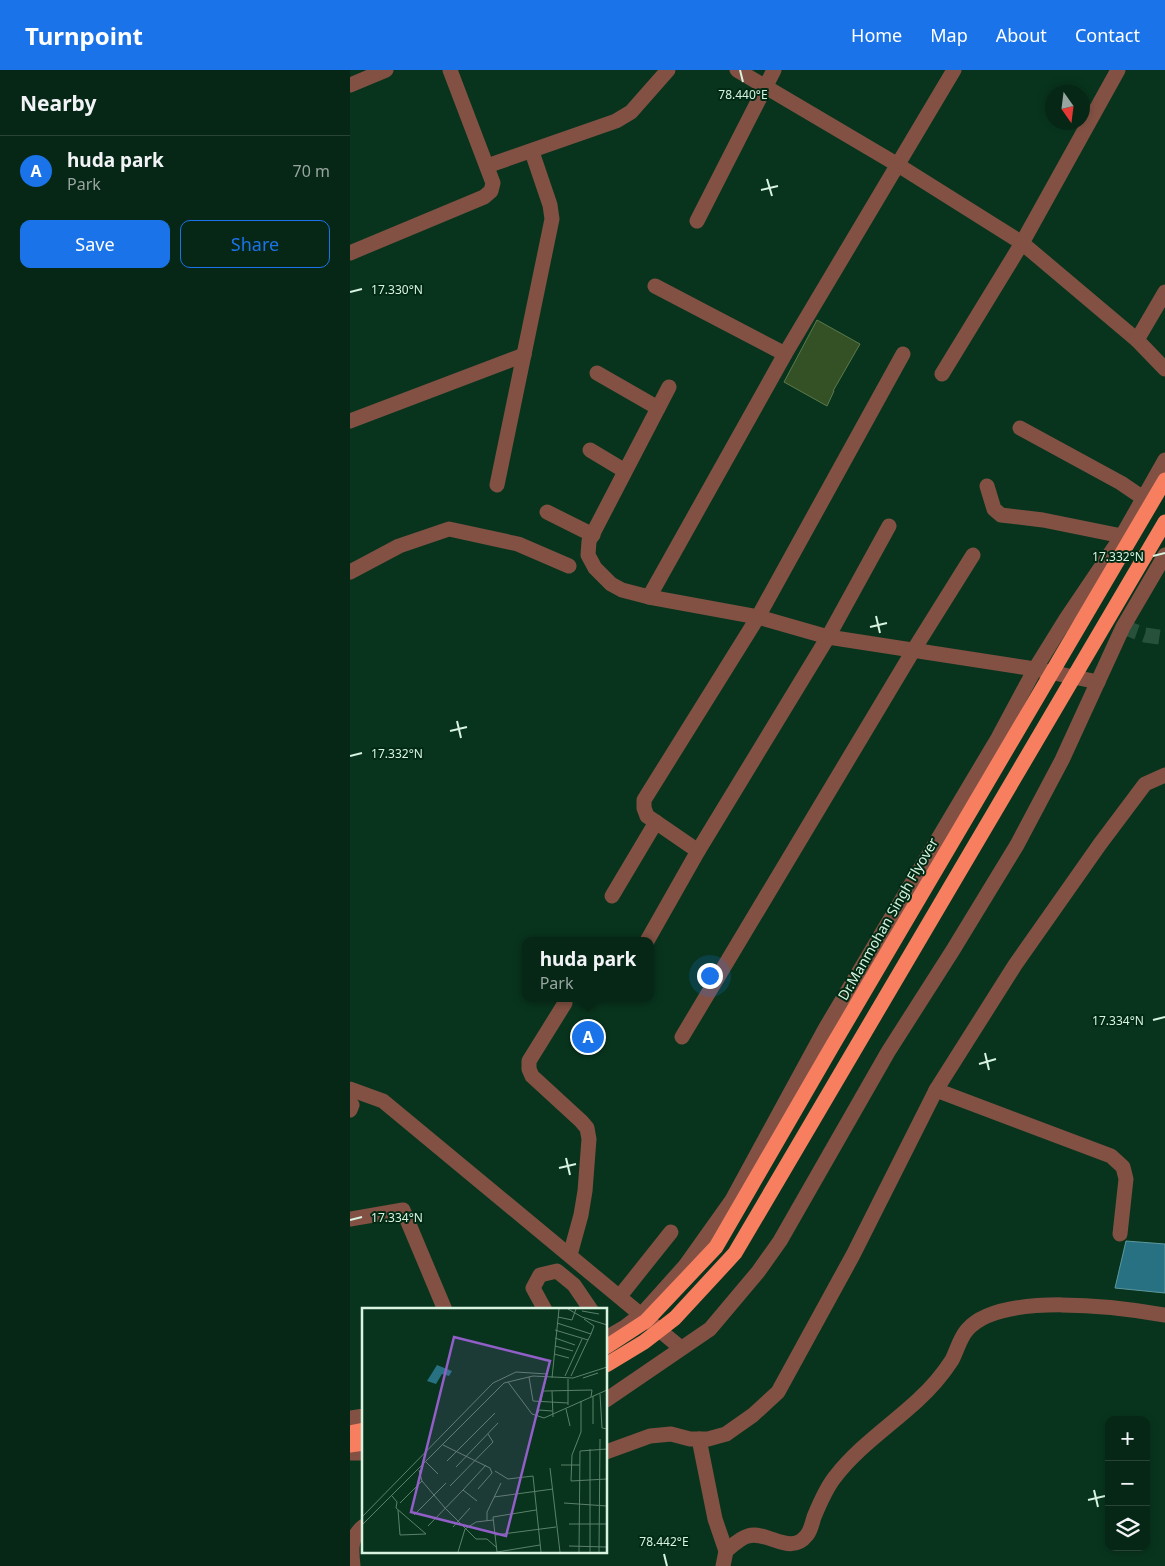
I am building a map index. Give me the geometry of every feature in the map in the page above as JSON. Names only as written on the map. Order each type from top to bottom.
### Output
[{"type":"highway","name":"Dr.Manmohan Singh Flyover","points":[[608,1338],[646,1321],[716,1247],[1165,480]]},
{"type":"highway","points":[[608,1364],[644,1342],[674,1318],[736,1254],[1165,522]]},
{"type":"street","points":[[350,85],[386,70]]},
{"type":"street","points":[[350,253],[484,197],[491,191],[493,183],[450,70]]},
{"type":"street","points":[[487,166],[616,122],[631,112],[668,70]]},
{"type":"street","points":[[737,70],[898,165],[1022,244],[1137,340],[1165,369]]},
{"type":"street","points":[[697,221],[774,70]]},
{"type":"street","points":[[649,597],[785,354],[954,70]]},
{"type":"street","points":[[942,374],[1022,244],[1118,70]]},
{"type":"street","points":[[497,485],[552,219],[550,205],[532,152]]},
{"type":"street","points":[[655,286],[785,354]]},
{"type":"street","points":[[1137,340],[1165,292]]},
{"type":"street","points":[[698,851],[647,816],[644,800],[758,617],[904,354]]},
{"type":"street","points":[[350,421],[524,355]]},
{"type":"street","points":[[597,373],[658,408]]},
{"type":"street","points":[[670,386],[590,541],[588,555],[595,568],[611,584],[622,590],[649,597],[758,617],[828,637],[1036,668],[1098,682]]},
{"type":"street","points":[[1020,428],[1121,483],[1143,498]]},
{"type":"street","points":[[590,450],[625,471]]},
{"type":"street","points":[[608,1337],[642,1314],[685,1266],[732,1200],[825,1029],[998,738],[1036,668],[1066,619],[1122,536],[1165,460]]},
{"type":"street","points":[[987,486],[994,509],[1001,515],[1043,520],[1122,536]]},
{"type":"street","points":[[547,512],[593,535]]},
{"type":"street","points":[[649,937],[698,851],[828,637],[889,526]]},
{"type":"street","points":[[350,572],[399,546],[449,529],[518,544],[569,566]]},
{"type":"street","points":[[682,1037],[913,651],[973,555]]},
{"type":"street","points":[[608,1399],[710,1329],[758,1272],[780,1241],[888,1052],[1017,845],[1062,760],[1123,627],[1165,555]]},
{"type":"street","points":[[608,1451],[650,1436],[671,1434],[690,1439],[708,1439],[726,1434],[754,1415],[778,1392],[852,1255],[936,1090],[1015,965],[1100,844],[1145,784],[1165,774]]},
{"type":"street","points":[[612,896],[656,822]]},
{"type":"street","points":[[565,1003],[529,1061],[529,1069],[532,1076],[581,1120],[587,1128],[589,1139],[585,1191],[570,1256]]},
{"type":"street","points":[[350,1089],[384,1101],[681,1348]]},
{"type":"street","points":[[936,1090],[1111,1156],[1123,1167],[1126,1179],[1120,1234]]},
{"type":"street","points":[[350,1102],[352,1105],[350,1110]]},
{"type":"street","points":[[350,1220],[403,1210],[444,1308]]},
{"type":"street","points":[[620,1296],[671,1232]]},
{"type":"street","points":[[544,1308],[533,1288],[540,1275],[557,1271],[574,1285],[590,1308]]},
{"type":"street","points":[[726,1551],[748,1536],[761,1536],[783,1544],[798,1543],[808,1534],[834,1478],[861,1448],[919,1400],[952,1360],[968,1329],[990,1314],[1023,1308],[1080,1304],[1133,1309],[1165,1315]]},
{"type":"street","points":[[699,1439],[715,1519],[726,1551],[723,1566]]},
{"type":"street","points":[[353,1566],[352,1540],[357,1531],[362,1527]]},
{"type":"water","points":[[1126,1241],[1165,1244],[1165,1293],[1115,1288]]},
{"type":"building","points":[[817,320],[860,344],[833,391],[827,406],[784,382]]},
{"type":"tunnel","points":[[1123,627],[1145,635],[1165,638]]},
{"type":"place","name":"huda park","points":[[588,1037]]}]
